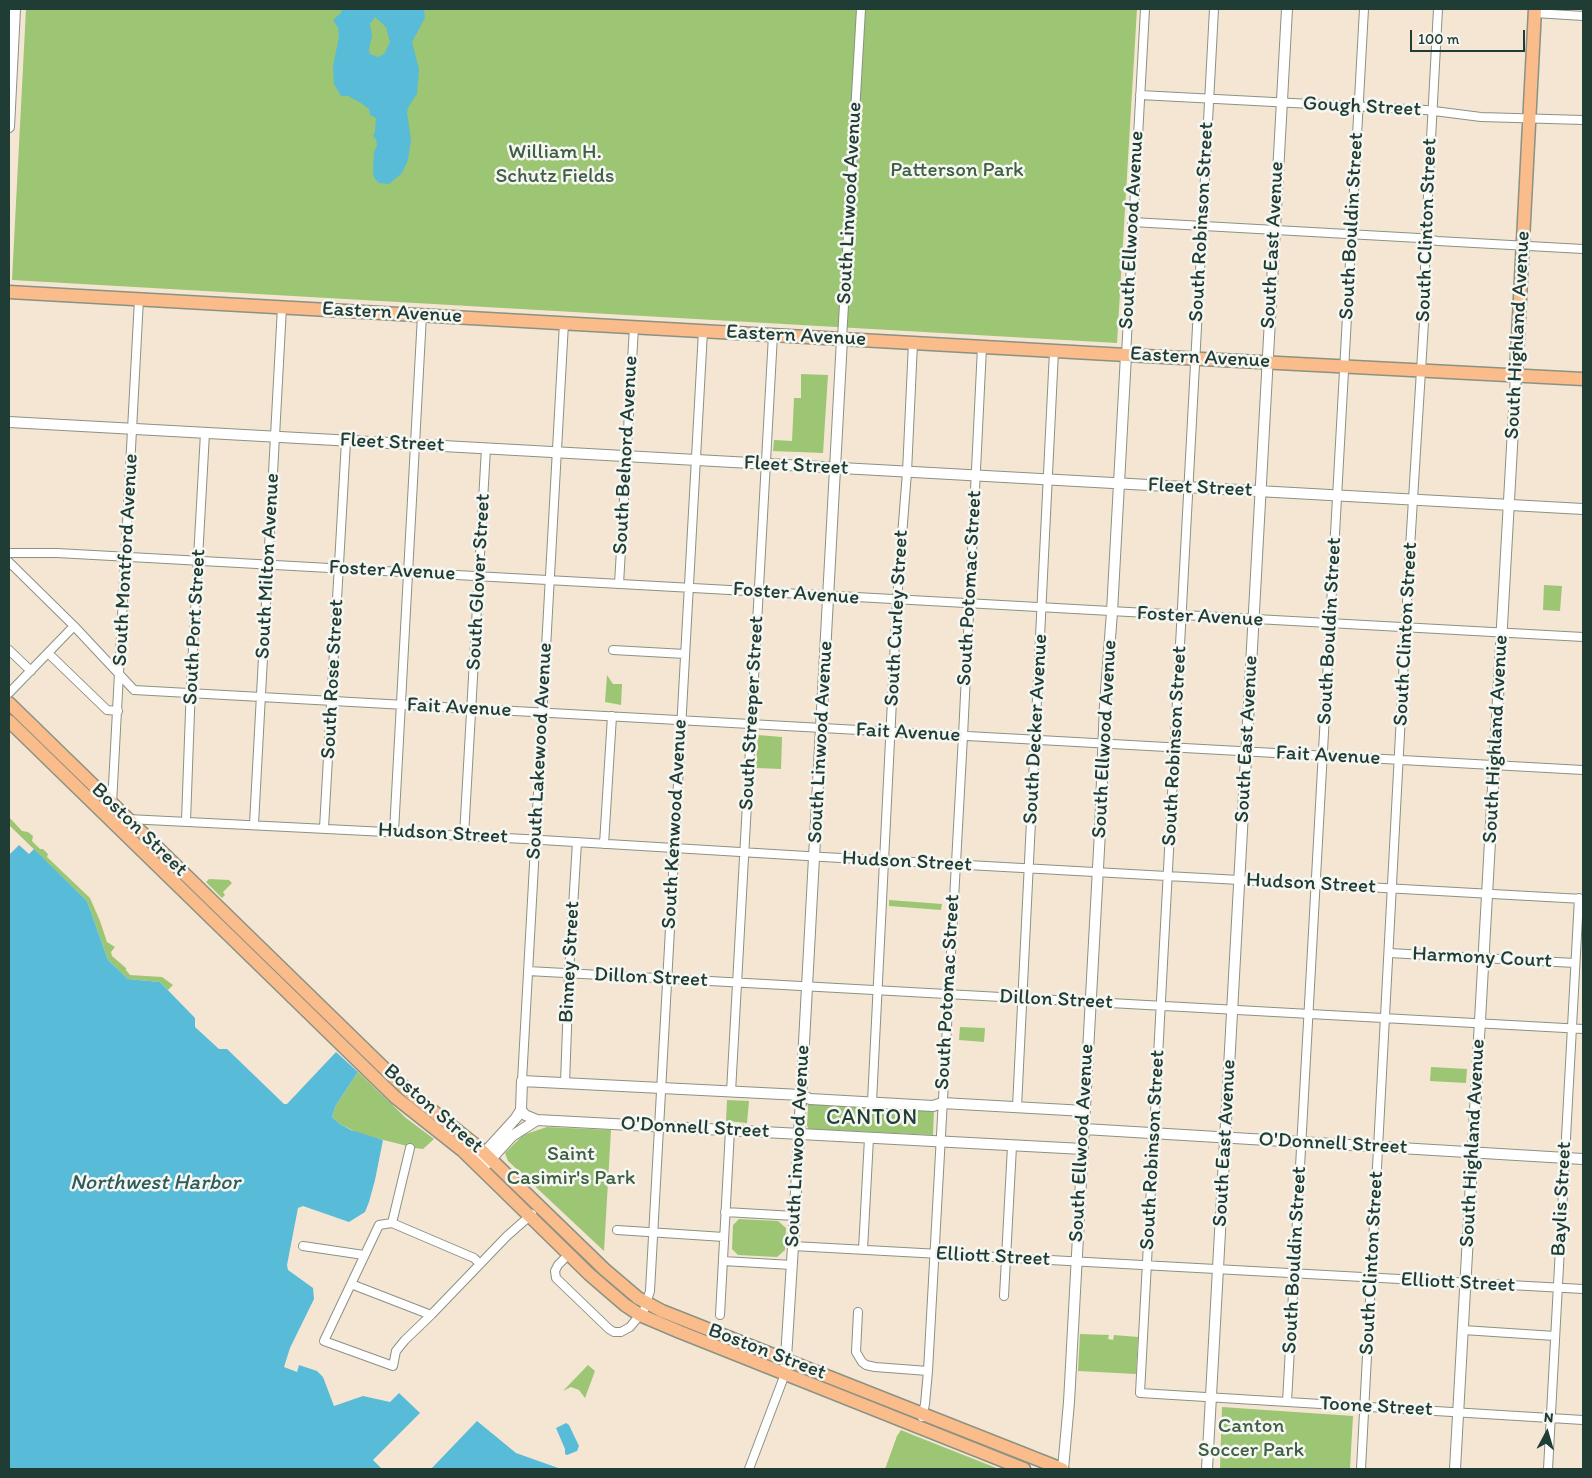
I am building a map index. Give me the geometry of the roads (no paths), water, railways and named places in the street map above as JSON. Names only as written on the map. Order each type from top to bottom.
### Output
[{"type":"main road","name":"South Highland Avenue","points":[[1516,375],[1535,11]]},
{"type":"main road","name":"Eastern Avenue","points":[[9,292],[1583,379]]},
{"type":"main road","name":"Boston Street","points":[[9,702],[407,1090],[488,1156],[630,1292],[643,1310],[785,1359],[1063,1469]]},
{"type":"main road","name":"Boston Street","points":[[9,720],[17,732],[111,820],[395,1096],[462,1150],[615,1297],[784,1374],[1024,1469]]},
{"type":"street","points":[[9,126],[11,34],[15,9]]},
{"type":"street","name":"South Linwood Avenue","points":[[749,1469],[784,1374],[802,1096],[861,9]]},
{"type":"street","name":"South Ellwood Avenue","points":[[1063,1469],[1067,1434],[1098,872],[1105,704],[1112,612],[1145,9]]},
{"type":"street","name":"South Robinson Street","points":[[1140,1393],[1214,9]]},
{"type":"street","name":"South East Avenue","points":[[1207,1469],[1287,9]]},
{"type":"street","name":"South Bouldin Street","points":[[1288,1402],[1364,9]]},
{"type":"street","name":"South Clinton Street","points":[[1361,1469],[1425,306],[1426,240],[1438,9]]},
{"type":"street","points":[[1535,11],[1583,16]]},
{"type":"street","name":"Gough Street","points":[[1140,95],[1359,106],[1530,119],[1583,120]]},
{"type":"street","points":[[1132,222],[1419,238],[1583,250]]},
{"type":"street","name":"South Montford Avenue","points":[[111,820],[139,299]]},
{"type":"street","name":"South Milton Avenue","points":[[254,824],[282,307]]},
{"type":"street","points":[[394,830],[422,315]]},
{"type":"street","name":"South Lakewood Avenue","points":[[521,1110],[564,323]]},
{"type":"street","name":"South Belnord Avenue","points":[[619,584],[634,327]]},
{"type":"street","name":"South Kenwood Avenue","points":[[643,1310],[650,1291],[703,331]]},
{"type":"street","name":"South Streeper Street","points":[[731,1092],[773,335]]},
{"type":"street","name":"South Curley Street","points":[[872,1102],[897,600],[913,343]]},
{"type":"street","name":"South Potomac Street","points":[[918,1427],[924,1414],[928,1371],[963,736],[982,346]]},
{"type":"street","name":"South Decker Avenue","points":[[1017,1107],[1054,351]]},
{"type":"street","name":"South Highland Avenue","points":[[1456,1469],[1516,375]]},
{"type":"street","name":"Fleet Street","points":[[9,422],[415,446],[486,448],[1583,509]]},
{"type":"street","name":"South Port Street","points":[[186,821],[205,433]]},
{"type":"street","name":"South Rose Street","points":[[324,828],[346,441]]},
{"type":"street","name":"South Glover Street","points":[[464,836],[486,448]]},
{"type":"street","name":"Foster Avenue","points":[[9,553],[57,552],[1583,637]]},
{"type":"street","name":"Fait Avenue","points":[[10,565],[74,626],[134,690],[1583,770]]},
{"type":"street","points":[[9,693],[74,626]]},
{"type":"street","points":[[9,650],[30,671]]},
{"type":"street","points":[[613,650],[685,654]]},
{"type":"street","points":[[48,653],[107,710],[118,711]]},
{"type":"street","points":[[604,844],[612,716]]},
{"type":"street","name":"Hudson Street","points":[[111,820],[186,821],[394,830],[464,836],[1581,899]]},
{"type":"street","name":"Binney Street","points":[[565,1083],[577,842]]},
{"type":"street","name":"Baylis Street","points":[[1548,1469],[1571,1028],[1581,899]]},
{"type":"street","name":"Harmony Court","points":[[1389,953],[1575,963]]},
{"type":"street","name":"Dillon Street","points":[[528,971],[1583,1029]]},
{"type":"street","name":"O'Donnell Street","points":[[522,1081],[802,1096],[810,1099],[933,1106],[942,1103],[1084,1111]]},
{"type":"street","points":[[488,1156],[521,1110]]},
{"type":"street","name":"O'Donnell Street","points":[[521,1110],[525,1115],[537,1120],[1083,1149]]},
{"type":"street","points":[[478,1166],[512,1136],[537,1120]]},
{"type":"street","name":"O'Donnell Street","points":[[1084,1129],[1583,1159]]},
{"type":"street","points":[[720,1315],[730,1130]]},
{"type":"street","points":[[863,1250],[869,1138]]},
{"type":"street","points":[[1004,1296],[1012,1146]]},
{"type":"street","points":[[392,1223],[410,1148]]},
{"type":"street","points":[[480,1264],[474,1258],[392,1223],[379,1225],[324,1341],[393,1366],[396,1350],[480,1264],[507,1236],[540,1207]]},
{"type":"street","points":[[725,1212],[795,1216]]},
{"type":"street","points":[[617,1230],[724,1237]]},
{"type":"street","points":[[303,1246],[364,1255]]},
{"type":"street","name":"Elliott Street","points":[[793,1246],[1583,1290]]},
{"type":"street","points":[[569,1254],[558,1265],[555,1271],[556,1278],[603,1324],[614,1332],[621,1332],[630,1327],[643,1310]]},
{"type":"street","points":[[723,1261],[792,1265]]},
{"type":"street","points":[[351,1284],[430,1315]]},
{"type":"street","points":[[858,1312],[856,1354],[866,1366],[928,1371]]},
{"type":"street","points":[[1463,1330],[1555,1336]]},
{"type":"street","name":"Toone Street","points":[[1140,1393],[1583,1420]]},
{"type":"water","points":[[342,9],[424,9],[425,18],[412,42],[419,69],[417,94],[407,112],[411,140],[408,160],[402,173],[389,184],[379,183],[373,174],[374,152],[377,145],[376,139],[373,136],[376,118],[370,115],[369,109],[361,103],[348,96],[341,96],[334,84],[333,66],[339,37],[338,28],[333,20],[341,13]],"holes":[[[375,17],[386,27],[390,42],[384,54],[378,57],[370,54],[372,36],[370,24]]]},
{"type":"water","name":"Northwest Harbor","points":[[19,845],[29,854],[34,849],[87,901],[108,960],[128,979],[160,982],[195,1018],[195,1027],[219,1049],[227,1049],[284,1104],[287,1104],[336,1052],[358,1072],[336,1105],[332,1117],[351,1130],[383,1140],[375,1180],[365,1212],[349,1222],[303,1206],[298,1208],[287,1265],[288,1270],[313,1288],[314,1299],[290,1348],[284,1367],[297,1372],[299,1365],[317,1371],[323,1377],[334,1406],[363,1396],[390,1402],[399,1393],[420,1413],[373,1460],[382,1469],[9,1469],[9,855]]},
{"type":"water","points":[[477,1421],[516,1453],[561,1469],[431,1469]]},
{"type":"water","points":[[566,1423],[569,1425],[579,1446],[577,1451],[567,1455],[556,1428]]},
{"type":"district","name":"CANTON","points":[[872,1118]]},
{"type":"park label","name":"William H. Schutz Fields","points":[[555,165]]},
{"type":"park label","name":"Patterson Park","points":[[957,171]]},
{"type":"park label","name":"Saint Casimir's Park","points":[[571,1167]]},
{"type":"park label","name":"Canton Soccer Park","points":[[1251,1439]]}]
